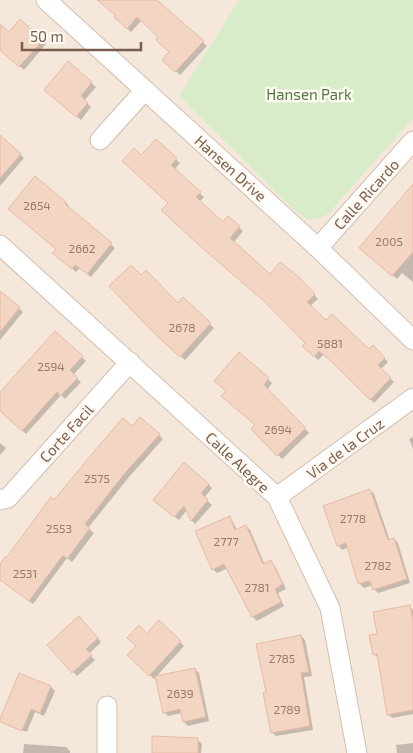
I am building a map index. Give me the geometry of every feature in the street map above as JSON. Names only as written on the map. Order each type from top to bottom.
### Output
[{"type":"street","name":"Hansen Drive","points":[[46,0],[318,248],[413,340]]},
{"type":"street","points":[[100,140],[145,90]]},
{"type":"street","name":"Calle Ricardo","points":[[318,248],[413,141]]},
{"type":"street","name":"Calle Alegre","points":[[0,245],[276,497],[330,608],[357,753]]},
{"type":"street","name":"Corte Facil","points":[[0,500],[8,498],[130,362]]},
{"type":"street","name":"Via de la Cruz","points":[[276,497],[413,398]]},
{"type":"street","points":[[107,706],[107,753]]},
{"type":"shaded area","points":[[0,0],[413,0],[413,753],[0,753]]},
{"type":"green space","name":"Hansen Park","points":[[239,0],[413,0],[413,118],[329,213],[320,218],[304,217],[295,211],[179,96]]},
{"type":"building","points":[[97,0],[157,0],[204,41],[175,72],[162,60],[169,52],[156,40],[158,37],[137,17],[127,29],[114,17],[115,15]]},
{"type":"building","points":[[20,19],[43,40],[19,67],[0,50],[0,24],[9,32]]},
{"type":"building","points":[[68,61],[92,82],[81,96],[88,103],[76,117],[44,90]]},
{"type":"building","points":[[0,135],[21,154],[0,178]]},
{"type":"building","points":[[156,139],[177,158],[171,165],[201,192],[196,197],[223,222],[228,216],[240,226],[230,238],[270,274],[280,262],[300,278],[315,294],[307,302],[326,320],[332,314],[369,349],[373,345],[385,358],[378,365],[391,378],[370,400],[319,351],[314,357],[302,346],[305,343],[265,302],[161,210],[168,203],[122,161],[134,148],[141,155]]},
{"type":"building","points":[[35,176],[112,243],[87,274],[75,265],[72,269],[52,253],[56,249],[8,209]]},
{"type":"building","points":[[413,184],[413,252],[392,276],[359,248]]},
{"type":"building","points":[[131,265],[141,275],[146,270],[178,303],[183,297],[211,323],[180,357],[109,286]]},
{"type":"building","points":[[0,291],[20,307],[0,332]]},
{"type":"building","points":[[55,331],[83,356],[70,370],[78,378],[60,396],[57,392],[22,431],[0,411],[0,392]]},
{"type":"building","points":[[239,352],[269,378],[264,385],[306,428],[277,456],[251,429],[255,425],[221,396],[226,391],[214,381]]},
{"type":"building","points":[[140,417],[160,434],[125,473],[85,524],[90,528],[67,559],[63,555],[29,601],[0,580],[0,564],[51,497],[54,500],[123,418],[132,426]]},
{"type":"building","points":[[184,462],[209,484],[201,493],[208,500],[191,521],[184,506],[174,517],[153,500]]},
{"type":"building","points":[[370,489],[388,540],[394,538],[407,579],[373,590],[370,581],[358,584],[346,543],[337,546],[323,506]]},
{"type":"building","points":[[230,516],[235,530],[246,525],[263,564],[271,560],[283,584],[275,589],[281,602],[252,617],[224,564],[212,570],[195,531]]},
{"type":"building","points":[[410,605],[413,620],[413,710],[387,715],[377,654],[373,655],[369,635],[377,634],[373,612]]},
{"type":"building","points":[[79,616],[98,638],[86,649],[92,655],[72,673],[47,645]]},
{"type":"building","points":[[159,620],[181,641],[149,676],[127,655],[136,646],[127,638],[139,625],[147,633]]},
{"type":"building","points":[[301,635],[309,672],[301,673],[310,726],[271,733],[263,693],[266,692],[256,644]]},
{"type":"building","points":[[195,668],[206,717],[183,722],[180,709],[163,713],[155,676]]},
{"type":"building","points":[[19,673],[51,686],[40,713],[31,709],[22,731],[0,722]]},
{"type":"building","points":[[152,736],[198,738],[198,753],[152,753]]}]
